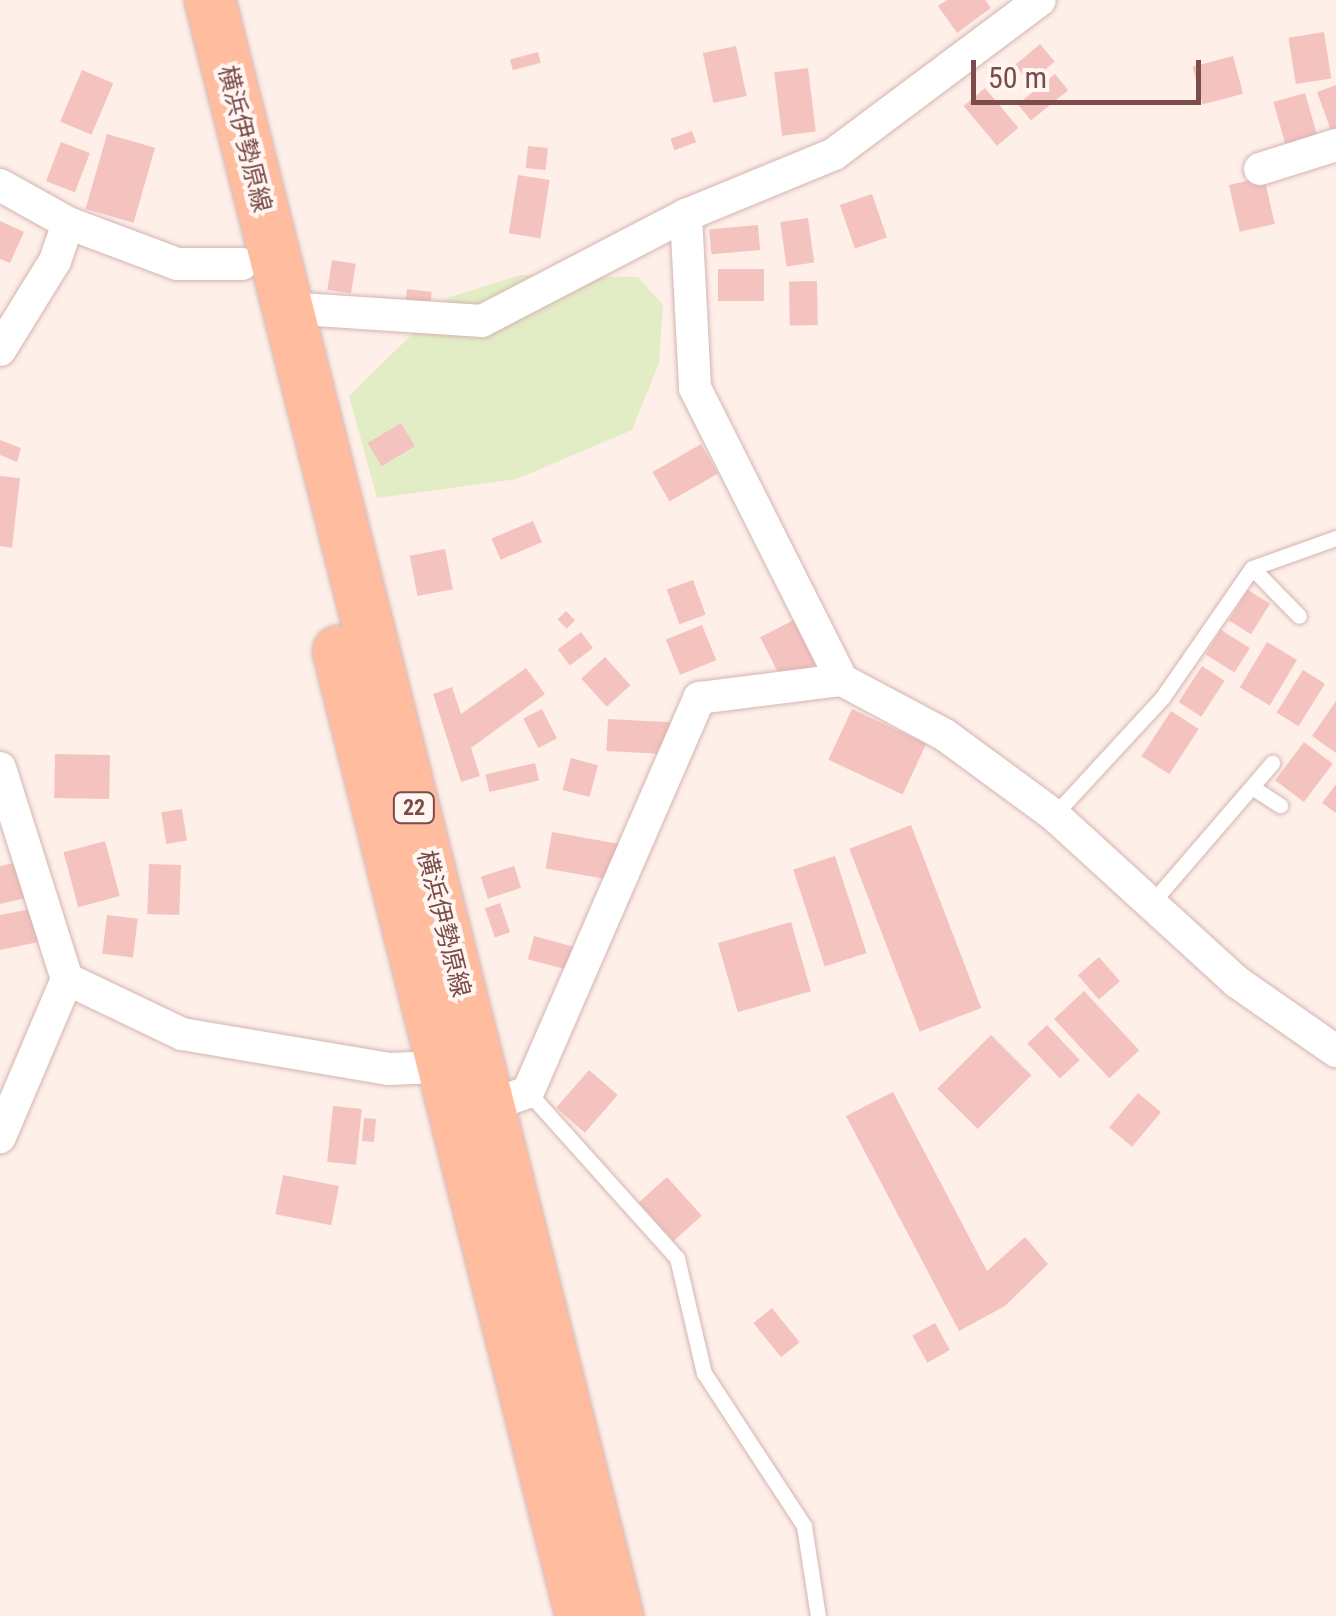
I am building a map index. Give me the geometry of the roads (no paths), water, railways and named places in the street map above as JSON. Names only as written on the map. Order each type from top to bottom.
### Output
[{"type":"main road","name":"横浜伊勢原線","points":[[175,0],[581,1616]]},
{"type":"main road","name":"横浜伊勢原線","points":[[210,0],[287,308],[509,1099],[618,1616]]},
{"type":"street","points":[[287,308],[482,321],[686,215],[834,154],[1040,0]]},
{"type":"street","points":[[1260,169],[1336,145]]},
{"type":"street","points":[[0,185],[68,223],[177,264],[242,264]]},
{"type":"street","points":[[686,215],[695,388],[842,680]]},
{"type":"street","points":[[0,350],[54,261],[68,223]]},
{"type":"street","points":[[509,1099],[698,698],[842,680],[945,734],[1054,815],[1149,906],[1238,982],[1336,1051]]},
{"type":"street","points":[[0,768],[67,979],[0,1138]]},
{"type":"street","points":[[67,979],[182,1034],[388,1068],[441,1067]]},
{"type":"lane","points":[[1054,815],[1152,711],[1252,568],[1336,538]]},
{"type":"lane","points":[[1252,568],[1299,616]]},
{"type":"lane","points":[[1149,906],[1254,789],[1272,763]]},
{"type":"lane","points":[[1254,789],[1280,804]]},
{"type":"lane","points":[[509,1099],[677,1258],[704,1373],[804,1526],[818,1616]]}]
